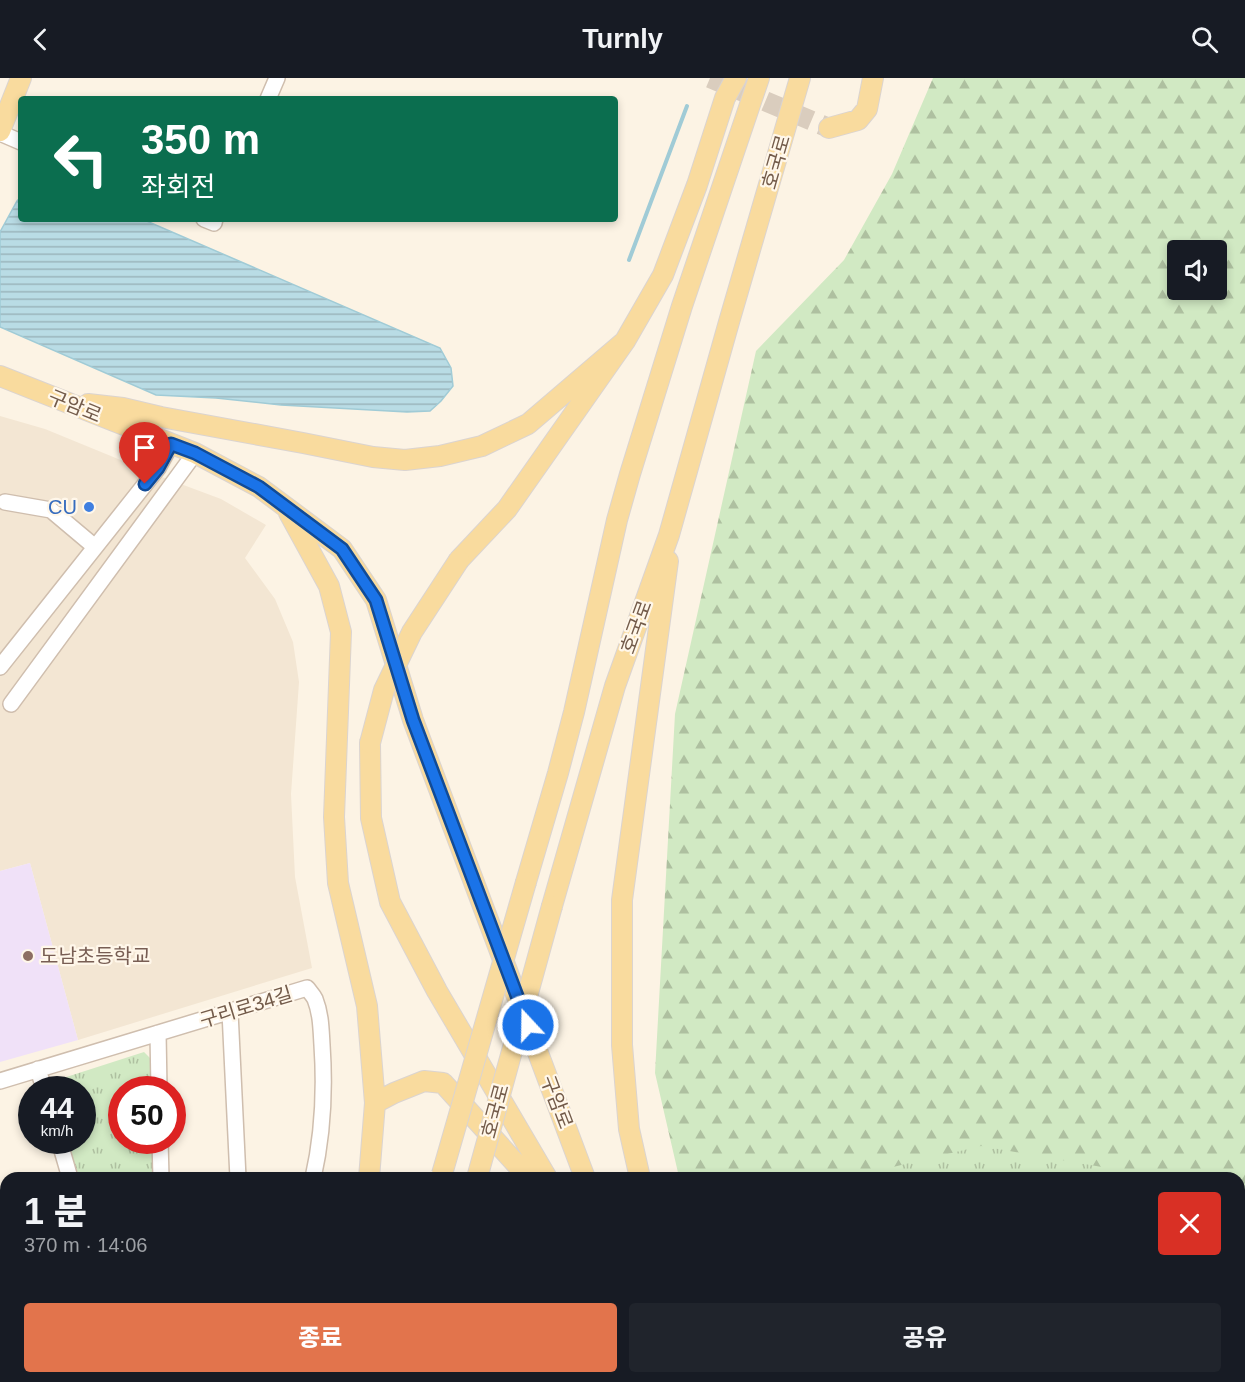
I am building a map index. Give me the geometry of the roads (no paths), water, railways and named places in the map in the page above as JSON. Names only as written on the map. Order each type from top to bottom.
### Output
[{"type":"main road","points":[[0,132],[21,78]]},
{"type":"main road","points":[[543,1172],[437,991],[390,902],[371,818],[370,743],[384,690],[412,632],[459,560],[507,509],[625,341],[663,275],[697,185],[725,99],[736,78]]},
{"type":"main road","name":"호국로","points":[[442,1172],[574,712],[616,520],[682,306],[759,78]]},
{"type":"main road","name":"호국로","points":[[479,1172],[615,686],[669,535],[801,78]]},
{"type":"main road","points":[[830,128],[858,120],[867,109],[873,78]]},
{"type":"main road","points":[[58,400],[123,408],[373,457],[405,460],[440,456],[482,446],[528,424],[625,341]]},
{"type":"main road","name":"구암로","points":[[0,376],[195,453],[259,487],[342,549],[376,600],[413,720],[583,1172]]},
{"type":"main road","points":[[287,508],[329,586],[340,632],[334,817],[338,883],[367,1006],[375,1103],[369,1172]]},
{"type":"main road","points":[[639,1172],[629,1129],[622,1045],[622,900],[668,570],[669,535]]},
{"type":"main road","points":[[375,1103],[424,1080],[443,1083],[524,1172]]},
{"type":"street","points":[[269,96],[277,78]]},
{"type":"street","points":[[0,132],[18,141]]},
{"type":"street","points":[[0,667],[158,468],[171,444]]},
{"type":"street","points":[[11,704],[195,453]]},
{"type":"street","points":[[5,502],[51,510],[95,547]]},
{"type":"street","name":"구리로34길","points":[[0,1081],[307,988],[314,997],[320,1018],[324,1078],[322,1118],[314,1172]]},
{"type":"street","points":[[230,1012],[238,1172]]},
{"type":"street","points":[[158,1032],[159,1076]]},
{"type":"street","points":[[38,1069],[40,1076]]},
{"type":"street","points":[[63,1154],[68,1172]]},
{"type":"street","points":[[160,1154],[161,1172]]},
{"type":"water","points":[[17,201],[18,222],[149,222],[440,348],[451,368],[453,386],[430,411],[407,412],[156,395],[0,327],[0,232]]},
{"type":"waterway","points":[[629,260],[687,106]]},
{"type":"tunnel","points":[[710,78],[829,128]]},
{"type":"place","name":"CU","points":[[89,507]]},
{"type":"place","name":"도남초등학교","points":[[28,956]]}]
